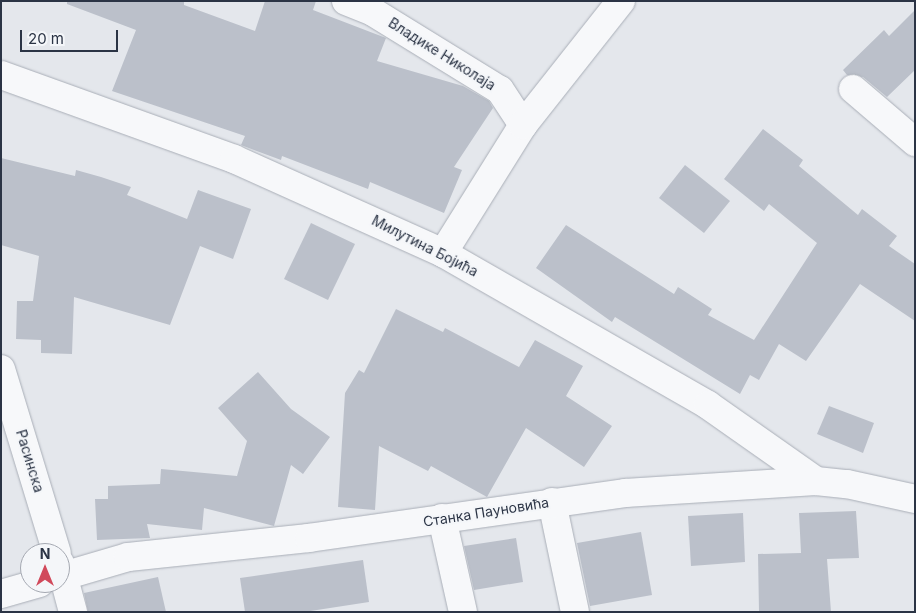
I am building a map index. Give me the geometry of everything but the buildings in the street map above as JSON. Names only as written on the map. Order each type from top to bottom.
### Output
[{"type":"street","name":"Владике Николаја","points":[[346,1],[373,12],[500,90],[523,125]]},
{"type":"street","points":[[442,253],[523,125],[621,1]]},
{"type":"street","name":"Милутина Бојића","points":[[1,75],[234,159],[333,201],[442,253],[701,401],[816,481]]},
{"type":"street","points":[[853,89],[915,142]]},
{"type":"street","name":"Расинска","points":[[1,369],[49,543]]},
{"type":"street","name":"Станка Пауновића","points":[[70,567],[128,556],[309,538],[552,502],[680,488],[816,481],[847,484],[915,499]]},
{"type":"street","points":[[552,502],[575,612]]},
{"type":"street","points":[[442,518],[463,612]]},
{"type":"street","name":"Станка Пауновића","points":[[1,594],[20,586]]},
{"type":"street","name":"Расинска","points":[[65,593],[73,612]]}]
